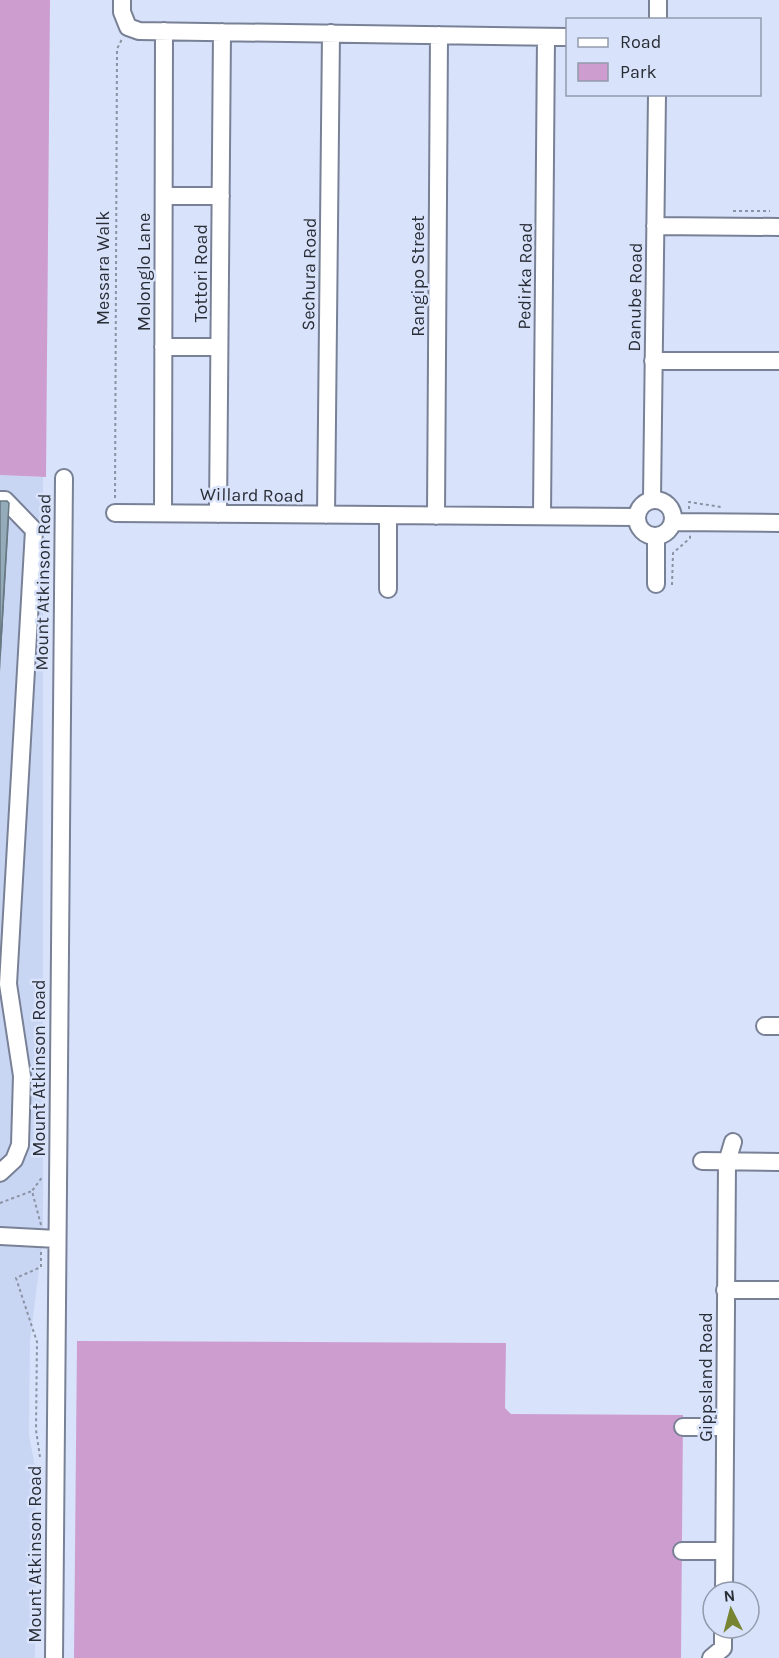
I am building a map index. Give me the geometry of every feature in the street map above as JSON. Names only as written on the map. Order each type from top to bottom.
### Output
[{"type":"street","points":[[122,0],[122,12],[128,27],[139,31],[566,37]]},
{"type":"street","points":[[658,0],[658,18]]},
{"type":"street","name":"Molonglo Lane","points":[[163,513],[164,31]]},
{"type":"street","name":"Tottori Road","points":[[218,514],[222,32]]},
{"type":"street","name":"Sechura Road","points":[[326,515],[331,33]]},
{"type":"street","name":"Rangipo Street","points":[[436,516],[440,35]]},
{"type":"street","name":"Pedirka Road","points":[[542,516],[546,37]]},
{"type":"street","name":"Danube Road","points":[[652,500],[657,96]]},
{"type":"street","points":[[164,195],[220,196]]},
{"type":"street","points":[[655,226],[779,227]]},
{"type":"street","points":[[163,347],[219,346]]},
{"type":"street","points":[[654,361],[779,361]]},
{"type":"street","name":"Mount Atkinson Road","points":[[54,1658],[64,478]]},
{"type":"street","points":[[0,500],[5,500],[34,530],[8,984],[22,1076],[20,1145],[14,1160],[0,1173]]},
{"type":"street","points":[[658,500],[668,505],[673,522],[667,532],[650,536],[639,529],[636,517],[641,505],[658,500]]},
{"type":"street","name":"Willard Road","points":[[115,513],[636,517]]},
{"type":"street","points":[[388,516],[388,589]]},
{"type":"street","points":[[673,522],[779,523]]},
{"type":"street","points":[[656,536],[664,584]]},
{"type":"street","name":"Gippsland Road","points":[[724,1580],[727,1162],[733,1142]]},
{"type":"street","points":[[702,1161],[779,1162]]},
{"type":"street","points":[[0,1236],[57,1239]]},
{"type":"street","points":[[725,1290],[779,1290]]},
{"type":"street","points":[[683,1427],[725,1427]]},
{"type":"street","points":[[682,1551],[724,1551]]},
{"type":"street","points":[[711,1658],[723,1648],[723,1640]]},
{"type":"path","name":"Messara Walk","points":[[115,513],[117,49],[128,27]]},
{"type":"path","points":[[733,211],[779,211]]},
{"type":"path","points":[[664,584],[673,553],[690,538]]},
{"type":"path","points":[[0,1203],[32,1191]]},
{"type":"shaded area","points":[[0,475],[43,477],[43,1238],[30,1341],[29,1435],[36,1472],[35,1658],[0,1658]]},
{"type":"green space","points":[[0,0],[50,0],[46,477],[0,475]]},
{"type":"green space","points":[[77,1341],[506,1343],[505,1408],[511,1414],[683,1415],[681,1658],[74,1658]]},
{"type":"building","points":[[0,501],[9,503],[0,656]]}]
